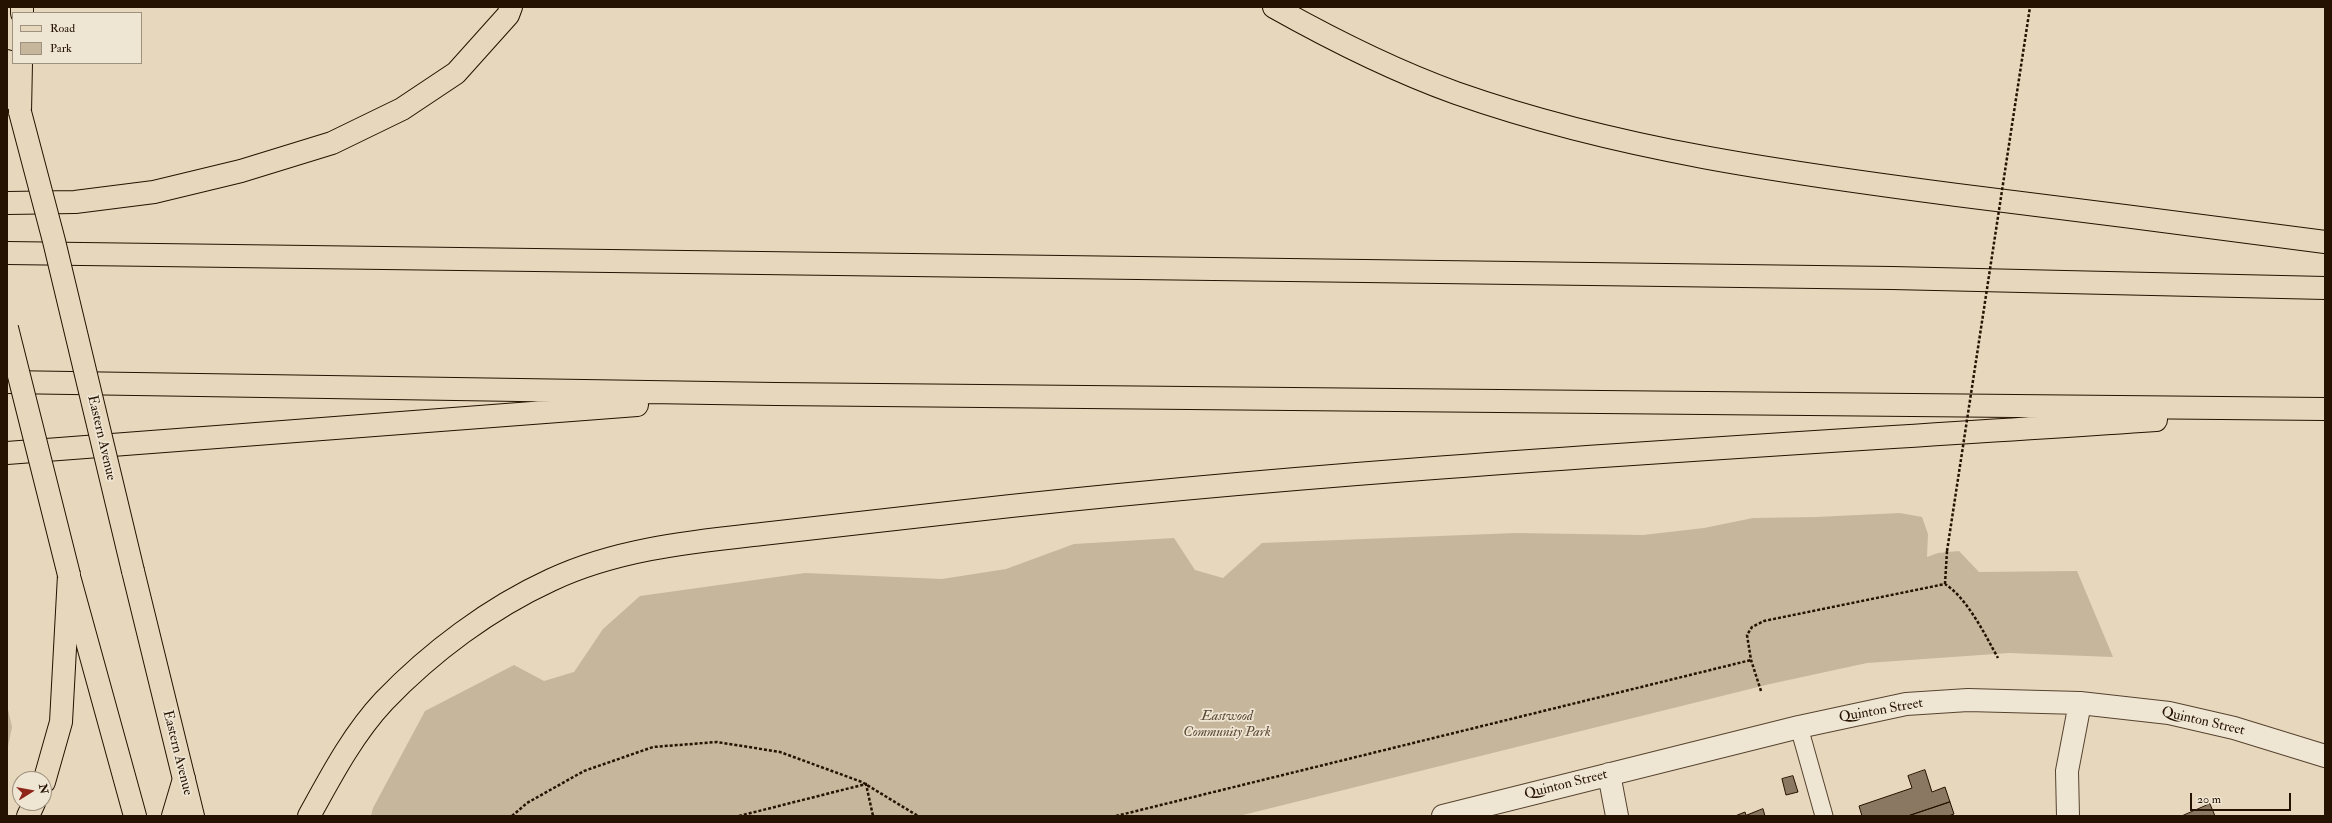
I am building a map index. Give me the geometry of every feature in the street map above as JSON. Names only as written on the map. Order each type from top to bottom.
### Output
[{"type":"main road","points":[[7,203],[75,202],[154,192],[241,171],[332,143],[402,109],[456,73],[508,15],[511,7]]},
{"type":"main road","points":[[1274,7],[1335,40],[1454,92],[1545,122],[1653,149],[1802,175],[2325,242]]},
{"type":"main road","name":"Eastern Avenue","points":[[7,61],[55,249],[132,571],[193,816]]},
{"type":"main road","points":[[20,112],[21,64]]},
{"type":"main road","points":[[7,253],[1892,278],[2325,288]]},
{"type":"main road","points":[[7,328],[69,575],[135,816]]},
{"type":"main road","points":[[7,382],[776,394],[2325,409]]},
{"type":"main road","points":[[7,453],[776,394]]},
{"type":"main road","points":[[309,816],[338,763],[383,702],[440,650],[497,609],[552,579],[615,556],[706,540],[1036,503],[1268,481],[1437,468],[2325,409]]},
{"type":"main road","points":[[47,771],[61,722],[69,575]]},
{"type":"main road","points":[[173,816],[184,779]]},
{"type":"street","name":"Quinton Street","points":[[1443,816],[1799,727],[1906,704],[1968,700],[2080,703],[2169,713],[2234,728],[2325,756]]},
{"type":"street","points":[[2068,816],[2067,771],[2080,703]]},
{"type":"street","points":[[1609,774],[1617,816]]},
{"type":"lane","points":[[1799,727],[1824,816]]},
{"type":"path","points":[[1946,584],[1947,551],[2030,7]]},
{"type":"path","points":[[1761,691],[1751,660],[1747,635],[1752,627],[1764,621],[1946,584],[1955,590],[1981,628],[1998,658]]},
{"type":"path","points":[[1116,816],[1751,660]]},
{"type":"path","points":[[512,816],[527,803],[584,771],[653,747],[717,742],[780,752],[866,784],[918,816]]},
{"type":"path","points":[[739,816],[866,784]]},
{"type":"path","points":[[866,784],[874,816]]},
{"type":"green space","name":"Eastwood Community Park","points":[[1900,513],[1922,517],[1928,534],[1927,557],[1938,553],[1959,551],[1979,572],[2077,571],[2113,657],[2009,653],[1867,663],[1770,684],[1239,816],[371,816],[373,808],[425,711],[514,665],[544,681],[574,672],[603,629],[640,596],[805,573],[942,579],[1006,569],[1074,544],[1174,538],[1195,570],[1223,578],[1262,543],[1516,533],[1643,535],[1704,528],[1753,518]]},
{"type":"green space","points":[[7,705],[12,727],[7,751]]},
{"type":"building","points":[[1925,770],[1932,792],[1945,787],[1950,802],[1908,816],[1862,816],[1859,806],[1912,788],[1908,776]]},
{"type":"building","points":[[1793,776],[1798,792],[1786,795],[1782,779]]},
{"type":"building","points":[[1950,802],[1954,814],[1948,816],[1908,816]]},
{"type":"building","points":[[2210,804],[2215,816],[2182,816]]},
{"type":"building","points":[[1763,809],[1765,816],[1735,816],[1745,812],[1746,815]]}]
